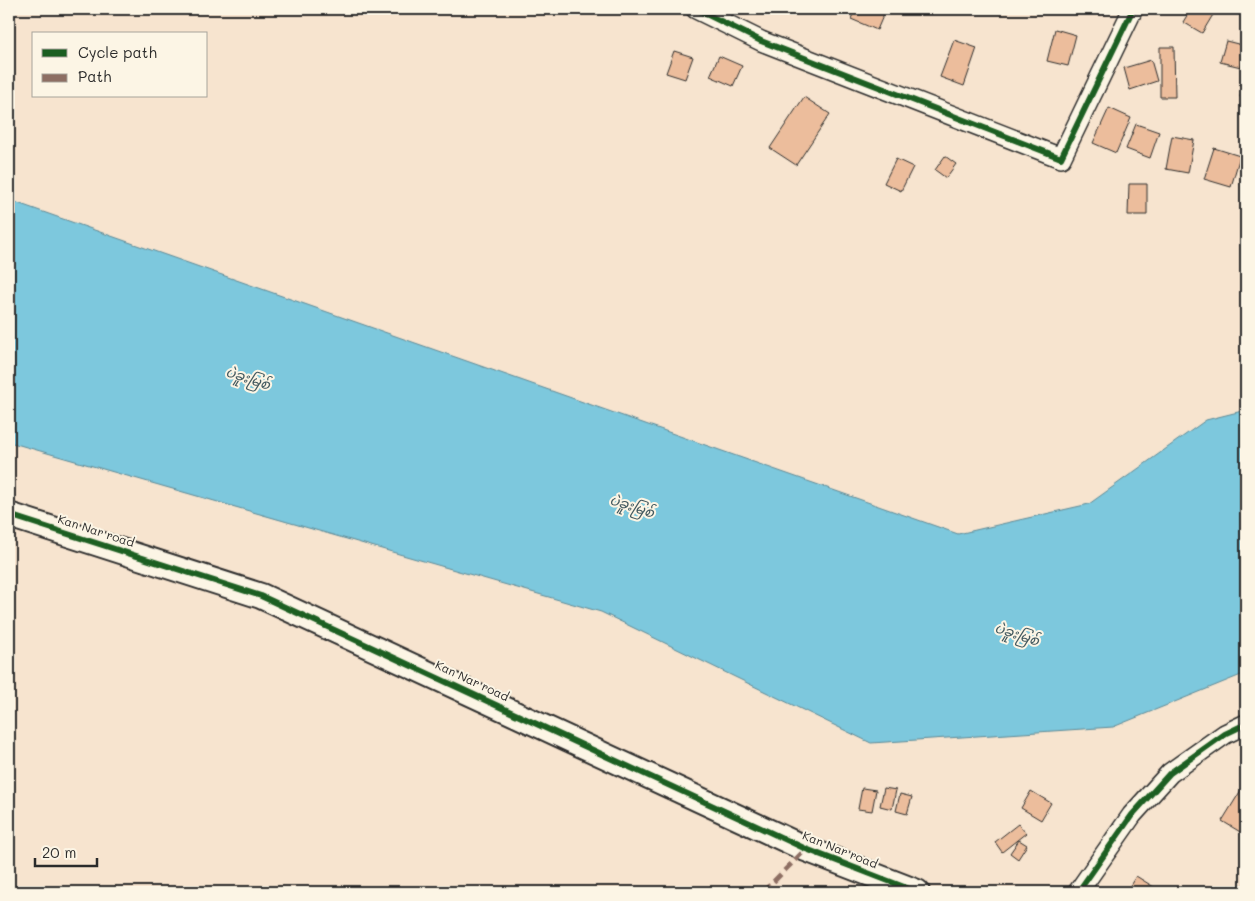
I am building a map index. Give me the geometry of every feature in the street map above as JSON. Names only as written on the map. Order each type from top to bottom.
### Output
[{"type":"street","points":[[696,9],[761,41],[1061,158],[1133,9]]},
{"type":"street","name":"Kan Nar road","points":[[9,515],[261,596],[806,849],[917,892]]},
{"type":"street","points":[[1078,892],[1132,815],[1170,773],[1225,734],[1246,724]]},
{"type":"water","name":"ပဲခူးမြစ်","points":[[9,200],[958,534],[1089,504],[1206,420],[1246,410],[1246,673],[1113,727],[871,743],[601,612],[9,442]]},
{"type":"building","points":[[855,9],[886,9],[877,30],[851,19]]},
{"type":"building","points":[[1191,9],[1207,9],[1214,13],[1202,33],[1183,22]]},
{"type":"building","points":[[1055,29],[1076,35],[1068,66],[1047,61]]},
{"type":"building","points":[[954,40],[977,48],[964,86],[940,77]]},
{"type":"building","points":[[1226,41],[1246,46],[1241,67],[1220,62]]},
{"type":"building","points":[[1160,47],[1174,47],[1175,97],[1160,97]]},
{"type":"building","points":[[674,51],[693,57],[685,79],[666,73]]},
{"type":"building","points":[[719,56],[742,66],[733,86],[710,76]]},
{"type":"building","points":[[1151,60],[1157,81],[1130,90],[1124,68]]},
{"type":"building","points":[[1246,75],[1246,99],[1240,97]]},
{"type":"building","points":[[804,97],[830,114],[796,165],[770,148]]},
{"type":"building","points":[[1109,108],[1131,118],[1116,153],[1093,143]]},
{"type":"building","points":[[1136,124],[1159,132],[1150,158],[1126,149]]},
{"type":"building","points":[[1172,136],[1194,140],[1188,173],[1166,169]]},
{"type":"building","points":[[1214,148],[1240,156],[1231,187],[1204,179]]},
{"type":"building","points":[[945,156],[956,164],[946,178],[935,170]]},
{"type":"building","points":[[896,159],[913,167],[901,191],[884,183]]},
{"type":"building","points":[[1129,184],[1147,184],[1147,215],[1128,215]]},
{"type":"building","points":[[1246,782],[1246,827],[1242,833],[1222,821]]},
{"type":"building","points":[[862,788],[876,790],[872,811],[858,809]]},
{"type":"building","points":[[884,788],[896,790],[892,809],[880,806]]},
{"type":"building","points":[[1031,791],[1051,803],[1041,820],[1021,808]]},
{"type":"building","points":[[900,794],[912,797],[907,814],[896,811]]},
{"type":"building","points":[[1018,824],[1026,833],[1002,852],[995,842]]},
{"type":"building","points":[[1019,840],[1027,845],[1018,859],[1010,853]]},
{"type":"building","points":[[1136,876],[1157,889],[1155,892],[1126,892]]},
{"type":"marked path","points":[[763,892],[806,849]]},
{"type":"cycle path","points":[[696,9],[761,41],[1061,158],[1133,9]]},
{"type":"cycle path","points":[[9,515],[261,596],[806,849],[917,892]]},
{"type":"cycle path","points":[[1078,892],[1132,815],[1170,773],[1225,734],[1246,724]]}]
